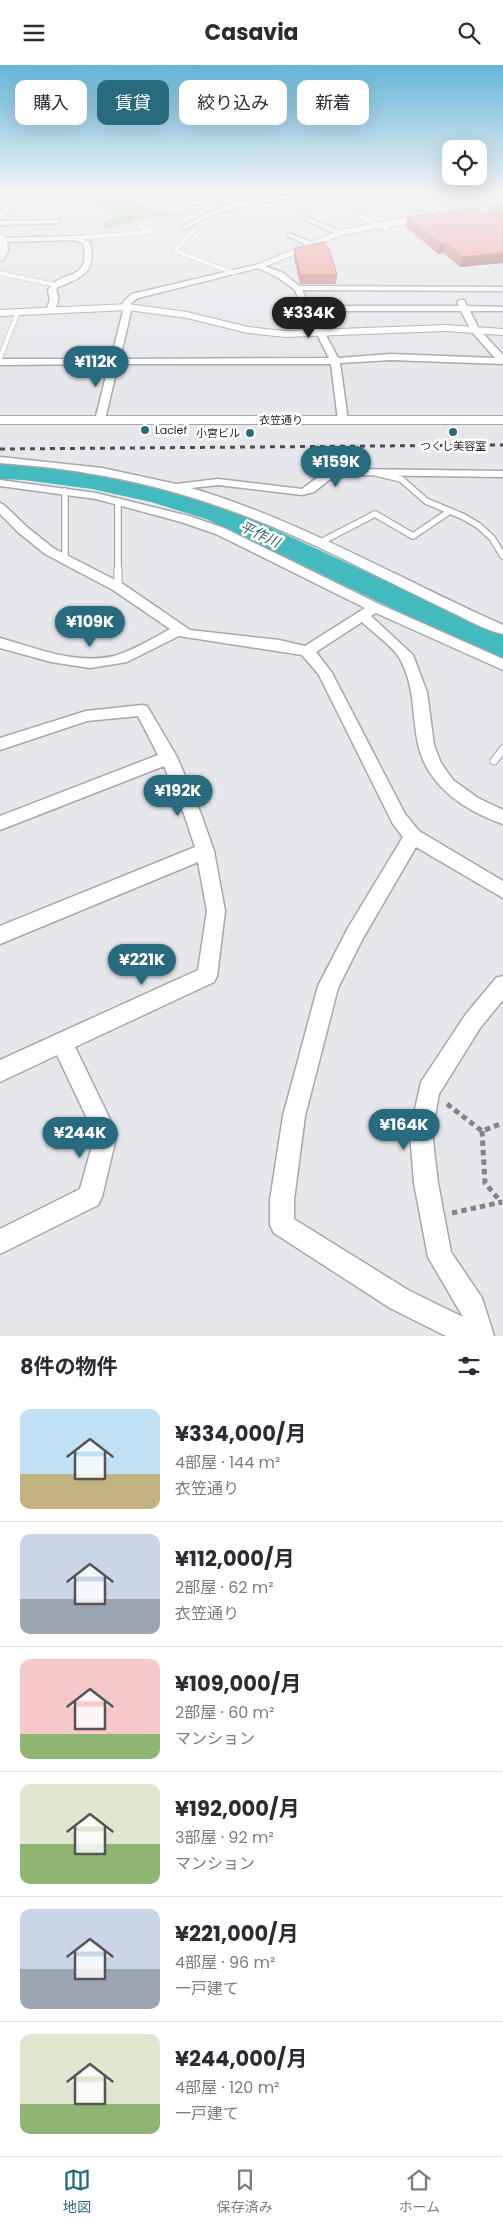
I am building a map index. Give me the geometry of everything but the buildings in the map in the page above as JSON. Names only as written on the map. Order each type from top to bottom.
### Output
[{"type":"street","points":[[50,310],[54,303],[55,295],[52,290],[55,285],[79,276],[87,268],[89,251]]},
{"type":"street","points":[[100,420],[128,307],[127,302],[135,296],[258,266],[294,251]]},
{"type":"street","points":[[258,266],[280,275],[297,288],[335,361],[343,420]]},
{"type":"street","points":[[297,288],[503,289]]},
{"type":"street","points":[[457,289],[463,309],[475,330],[503,361]]},
{"type":"street","points":[[0,313],[128,307],[187,315],[248,330],[285,334],[446,328],[503,332]]},
{"type":"street","points":[[307,308],[503,309]]},
{"type":"street","points":[[0,362],[335,361],[391,357],[503,361]]},
{"type":"street","name":"衣笠通り","points":[[0,420],[503,420]]},
{"type":"street","points":[[0,460],[104,471],[174,487],[258,515],[503,630]]},
{"type":"street","points":[[174,487],[218,482],[302,492],[310,490],[325,477],[338,473],[372,471],[503,473]]},
{"type":"street","points":[[0,483],[65,491],[118,501],[220,531],[368,612],[503,665]]},
{"type":"street","points":[[0,507],[42,546],[118,587],[178,631],[186,634],[279,645],[307,651],[325,673],[399,819],[414,836],[503,890]]},
{"type":"street","points":[[307,651],[368,612]]},
{"type":"street","points":[[368,612],[406,655],[420,692],[426,745],[434,765],[447,785],[472,803],[503,817]]},
{"type":"street","points":[[0,643],[79,663],[100,663],[137,653],[178,631]]},
{"type":"street","points":[[0,744],[86,716],[142,710],[169,757],[197,820],[216,911],[207,975],[0,1071]]},
{"type":"street","points":[[0,823],[169,757]]},
{"type":"street","points":[[414,836],[355,934],[328,986],[294,1116],[282,1200],[282,1225],[399,1299],[473,1336]]},
{"type":"street","points":[[0,935],[205,851]]},
{"type":"street","points":[[481,1336],[473,1307],[440,1257],[426,1183],[421,1132],[429,1090],[473,1021],[503,985]]},
{"type":"street","points":[[0,1242],[90,1197],[106,1133],[62,1042]]},
{"type":"lane","points":[[176,251],[234,273]]},
{"type":"lane","points":[[0,273],[55,285]]},
{"type":"lane","points":[[0,358],[18,312]]},
{"type":"lane","points":[[372,471],[401,479],[426,501],[479,526],[492,538],[503,557]]},
{"type":"lane","points":[[65,491],[65,560]]},
{"type":"lane","points":[[118,501],[118,587]]},
{"type":"lane","points":[[319,543],[375,514],[413,536],[450,511]]},
{"type":"lane","points":[[494,761],[503,749]]},
{"type":"path","points":[[429,1090],[482,1131],[485,1183],[502,1202],[432,1218]]},
{"type":"path","points":[[482,1131],[503,1123]]},
{"type":"waterway","name":"平作川","points":[[0,471],[24,472],[92,481],[158,496],[216,513],[503,648]]},
{"type":"railway","points":[[0,449],[503,445]]},
{"type":"place","name":"Laclef","points":[[145,430]]},
{"type":"place","name":"つくし美容室","points":[[453,432]]},
{"type":"place","name":"小宮ビル","points":[[250,433]]}]
